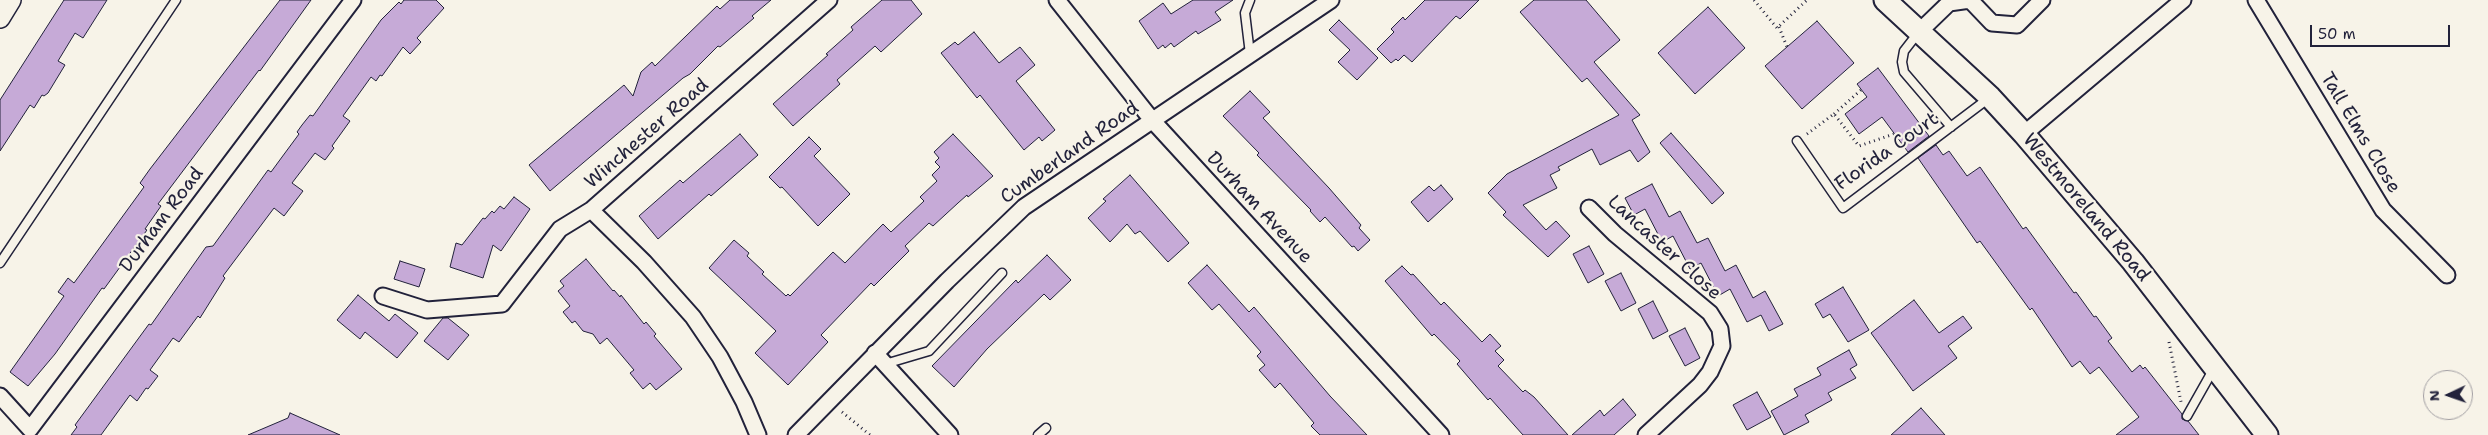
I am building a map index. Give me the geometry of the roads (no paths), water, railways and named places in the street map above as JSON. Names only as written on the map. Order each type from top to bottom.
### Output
[{"type":"main road","name":"Westmoreland Road","points":[[1885,0],[1990,97],[2024,134],[2127,255],[2267,435]]},
{"type":"street","points":[[0,18],[11,0]]},
{"type":"street","name":"Durham Road","points":[[0,396],[30,429],[353,0]]},
{"type":"street","name":"Winchester Road","points":[[758,435],[736,387],[693,317],[644,262],[591,210],[829,0]]},
{"type":"street","name":"Durham Avenue","points":[[1057,0],[1152,120],[1441,435]]},
{"type":"street","name":"Cumberland Road","points":[[796,435],[828,402],[880,359],[1024,207],[1331,0]]},
{"type":"street","points":[[1920,31],[1948,3],[1970,0],[1992,23],[2017,25],[2042,0]]},
{"type":"street","points":[[2024,134],[2183,0]]},
{"type":"street","name":"Tall Elms Close","points":[[2256,0],[2384,210],[2447,275]]},
{"type":"street","name":"Lancaster Close","points":[[1589,208],[1615,234],[1710,313],[1720,329],[1722,346],[1710,372],[1700,385],[1646,435]]},
{"type":"street","points":[[383,296],[427,310],[502,304],[560,229],[591,210]]},
{"type":"street","points":[[880,359],[950,435]]},
{"type":"lane","points":[[0,262],[176,0]]},
{"type":"lane","points":[[1250,0],[1247,6],[1246,20],[1250,54]]},
{"type":"lane","points":[[1920,31],[1904,52],[1902,62],[1904,72],[1951,127]]},
{"type":"lane","name":"Florida Court","points":[[1797,141],[1843,208],[1990,97]]},
{"type":"lane","points":[[880,359],[929,351],[1002,273]]},
{"type":"lane","points":[[2187,416],[2215,368]]},
{"type":"lane","points":[[1038,435],[1046,428]]}]
